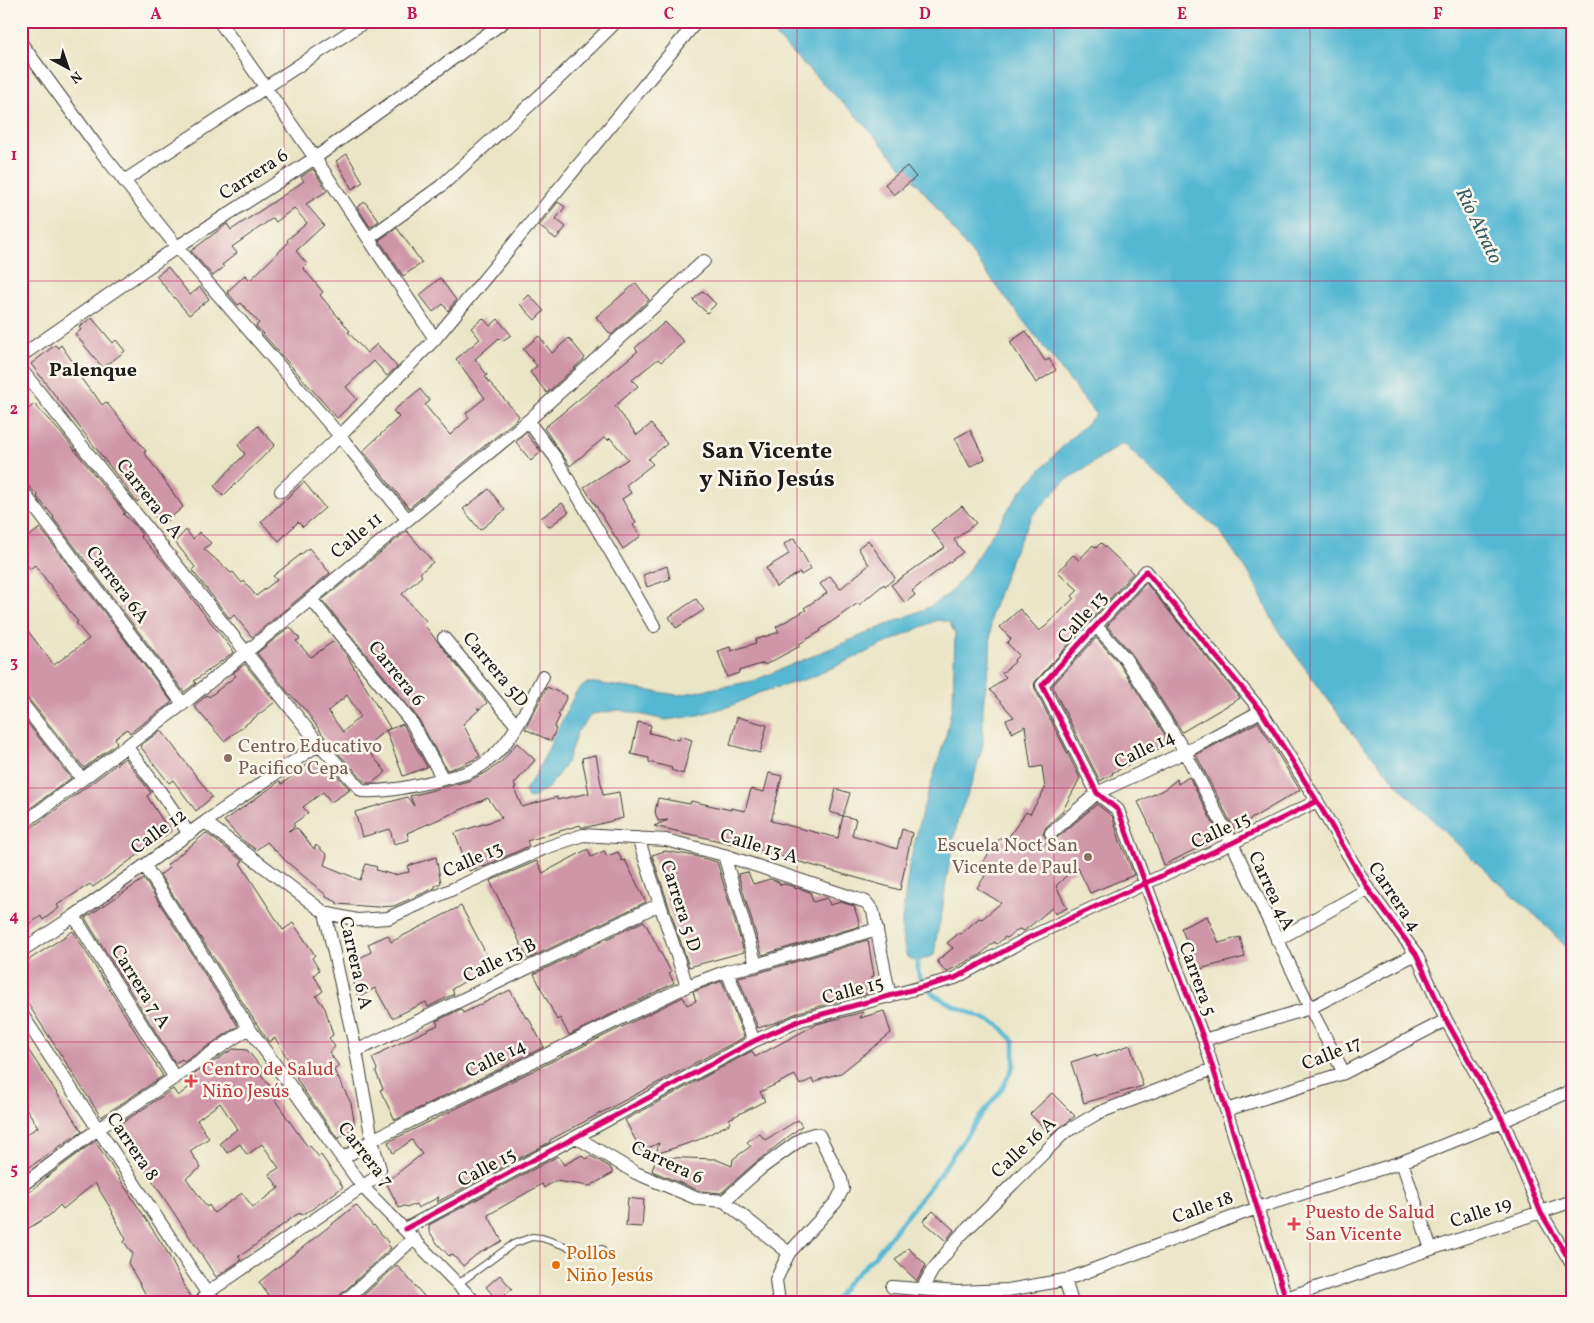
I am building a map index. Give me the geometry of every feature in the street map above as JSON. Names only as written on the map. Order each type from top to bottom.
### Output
[{"type":"street","points":[[219,21],[315,158],[435,339]]},
{"type":"street","points":[[124,181],[366,21]]},
{"type":"street","name":"Carrera 6","points":[[21,356],[177,247],[315,158],[505,21]]},
{"type":"street","points":[[369,238],[441,186],[557,80],[617,21]]},
{"type":"street","points":[[281,491],[340,436],[435,339],[697,21]]},
{"type":"street","points":[[21,43],[98,148],[177,247],[340,436],[407,520]]},
{"type":"street","name":"Calle 11","points":[[21,824],[183,704],[528,421],[704,261]]},
{"type":"street","name":"Carrera 6 A","points":[[21,368],[246,653]]},
{"type":"street","points":[[528,421],[555,457],[654,626]]},
{"type":"street","name":"Carrera 6A","points":[[21,489],[183,704]]},
{"type":"street","name":"Calle 13","points":[[1042,685],[1146,571]]},
{"type":"street","name":"Carrera 4","points":[[1146,571],[1261,711],[1318,801],[1368,889],[1416,954],[1446,1020],[1504,1121],[1541,1213],[1573,1266]]},
{"type":"street","name":"Carrera 6","points":[[311,599],[412,723],[443,779]]},
{"type":"street","name":"Carrea 4A","points":[[1096,626],[1125,658],[1185,752],[1232,843],[1310,1008],[1344,1073]]},
{"type":"street","name":"Carrera 5D","points":[[444,638],[517,726]]},
{"type":"street","points":[[246,653],[319,744],[362,791],[393,790],[443,779],[468,772],[491,758],[517,726],[543,676]]},
{"type":"street","name":"Carrera 5","points":[[1042,685],[1097,794],[1118,810],[1204,1040],[1256,1208],[1287,1300]]},
{"type":"street","points":[[21,702],[82,780]]},
{"type":"street","name":"Calle 14","points":[[1051,833],[1097,794],[1185,752],[1261,711]]},
{"type":"street","name":"Calle 12","points":[[21,951],[319,744]]},
{"type":"street","points":[[127,747],[162,794],[188,834]]},
{"type":"street","name":"Calle 15","points":[[344,1302],[410,1233],[576,1137],[754,1041],[801,1020],[955,978],[1028,938],[1318,801]]},
{"type":"street","name":"Carrera 6 A","points":[[205,822],[324,913],[356,1051],[372,1140]]},
{"type":"street","name":"Calle 13","points":[[324,913],[358,920],[388,918],[546,848],[583,835],[638,838]]},
{"type":"street","name":"Calle 13 A","points":[[638,838],[666,840],[724,855],[866,902],[873,911],[877,929]]},
{"type":"street","name":"Carrera 5 D","points":[[638,838],[687,986]]},
{"type":"street","points":[[724,855],[756,965]]},
{"type":"street","name":"Carrera 7","points":[[145,866],[248,1028],[362,1186],[410,1233],[475,1302]]},
{"type":"street","points":[[1277,940],[1368,889]]},
{"type":"street","name":"Calle 13 B","points":[[356,1051],[660,904]]},
{"type":"street","name":"Carrera 7 A","points":[[74,916],[175,1078]]},
{"type":"street","points":[[877,929],[890,997]]},
{"type":"street","name":"Calle 14","points":[[342,1158],[372,1140],[687,986],[727,971],[756,965],[877,929]]},
{"type":"street","points":[[1204,1040],[1310,1008],[1416,954]]},
{"type":"street","points":[[727,971],[754,1041]]},
{"type":"street","name":"Carrera 8","points":[[21,1013],[207,1299]]},
{"type":"street","name":"Calle 17","points":[[1226,1110],[1344,1073],[1446,1020]]},
{"type":"street","points":[[21,1186],[98,1130],[248,1028]]},
{"type":"street","name":"Calle 16 A","points":[[922,1289],[932,1271],[959,1237],[1064,1133],[1098,1113],[1213,1069]]},
{"type":"street","name":"Calle 18","points":[[892,1287],[957,1292],[1008,1290],[1065,1280],[1256,1208],[1402,1162],[1504,1121],[1573,1090]]},
{"type":"street","points":[[778,1302],[776,1280],[789,1253],[836,1202],[843,1189],[842,1179],[819,1135],[814,1134],[804,1137],[760,1169],[724,1201],[789,1253]]},
{"type":"street","name":"Carrera 6","points":[[576,1137],[636,1173],[698,1199],[724,1201]]},
{"type":"street","points":[[207,1299],[375,1178],[379,1173],[372,1140]]},
{"type":"street","points":[[1402,1162],[1431,1249]]},
{"type":"street","name":"Calle 19","points":[[1287,1300],[1573,1201]]},
{"type":"street","points":[[1065,1280],[1072,1302]]},
{"type":"lane","points":[[458,1284],[513,1244],[532,1238],[542,1238],[580,1251],[602,1249]]},
{"type":"water","name":"Río Atrato","points":[[760,21],[1564,21],[1573,40],[1573,954],[1537,917],[1474,860],[1409,797],[1353,734],[1279,632],[1250,575],[1218,529],[1182,499],[1123,443],[1065,481],[1032,516],[1013,554],[991,615],[990,660],[983,705],[983,744],[973,781],[958,818],[934,955],[916,962],[907,957],[902,936],[902,920],[909,866],[922,812],[946,736],[953,700],[955,633],[949,622],[937,620],[810,678],[758,693],[731,706],[694,716],[666,720],[620,710],[592,714],[577,732],[567,762],[549,787],[534,797],[528,798],[525,790],[536,774],[576,692],[587,683],[678,695],[753,681],[927,608],[949,594],[965,575],[1020,492],[1065,444],[1096,415],[925,193],[863,123]]},
{"type":"building","points":[[347,154],[363,182],[352,189],[336,161]]},
{"type":"building","points":[[907,166],[916,177],[894,195],[885,184]]},
{"type":"building","points":[[313,169],[327,191],[306,204],[324,225],[296,251],[307,264],[303,268],[323,292],[320,295],[350,331],[348,332],[367,353],[377,344],[397,367],[387,376],[374,361],[346,387],[357,399],[337,418],[256,326],[259,323],[241,303],[238,305],[227,292],[245,275],[250,280],[288,243],[287,240],[307,223],[294,208],[276,222],[273,218],[232,247],[237,253],[222,265],[224,267],[213,276],[191,251],[227,224],[231,230],[266,207],[304,181],[301,177]]},
{"type":"building","points":[[365,202],[379,221],[370,227],[357,207]]},
{"type":"building","points":[[558,202],[565,207],[556,219],[566,227],[556,239],[539,226]]},
{"type":"building","points":[[397,228],[422,263],[403,276],[379,240]]},
{"type":"building","points":[[168,267],[190,295],[200,287],[209,299],[189,315],[156,276]]},
{"type":"building","points":[[440,278],[456,300],[448,311],[443,304],[433,312],[420,295]]},
{"type":"building","points":[[636,283],[649,300],[611,335],[596,317]]},
{"type":"building","points":[[703,291],[716,304],[707,313],[693,300]]},
{"type":"building","points":[[529,295],[544,311],[535,320],[520,304]]},
{"type":"building","points":[[92,318],[113,343],[116,340],[125,351],[103,368],[75,334],[81,330],[79,327]]},
{"type":"building","points":[[483,318],[490,326],[498,319],[511,335],[502,341],[499,338],[475,359],[487,375],[485,377],[519,416],[409,508],[363,451],[399,417],[393,411],[420,389],[430,401],[425,405],[450,435],[469,418],[466,413],[485,398],[456,359],[480,339],[471,328]]},
{"type":"building","points":[[665,322],[684,342],[661,362],[658,359],[632,380],[638,386],[615,406],[637,435],[651,424],[667,444],[648,459],[653,464],[626,485],[631,493],[622,499],[636,523],[633,525],[641,536],[623,549],[584,487],[628,459],[610,438],[608,440],[605,437],[570,466],[544,428],[638,351],[635,348]]},
{"type":"building","points":[[1026,331],[1045,361],[1049,359],[1056,370],[1036,383],[1010,342]]},
{"type":"building","points":[[539,336],[552,353],[569,338],[585,358],[547,393],[530,372],[537,366],[523,349]]},
{"type":"building","points":[[55,345],[58,348],[61,345],[79,371],[77,373],[92,393],[102,405],[106,402],[146,451],[144,452],[183,507],[162,525],[141,499],[137,502],[31,364]]},
{"type":"building","points":[[34,404],[62,434],[125,513],[123,514],[134,524],[142,535],[140,536],[162,560],[234,652],[194,681],[196,683],[184,692],[54,517],[21,478],[21,416]]},
{"type":"building","points":[[258,426],[275,445],[223,496],[214,486],[245,454],[238,445]]},
{"type":"building","points":[[970,430],[985,459],[970,467],[955,438]]},
{"type":"building","points":[[526,433],[541,452],[531,461],[516,442]]},
{"type":"building","points":[[304,482],[325,508],[303,527],[298,522],[279,541],[261,522]]},
{"type":"building","points":[[489,489],[505,510],[480,530],[463,509]]},
{"type":"building","points":[[562,503],[569,512],[549,527],[541,518]]},
{"type":"building","points":[[962,506],[976,523],[954,540],[963,552],[912,591],[915,595],[905,603],[891,585],[945,547],[931,530]]},
{"type":"building","points":[[40,528],[172,702],[130,733],[127,729],[115,738],[117,743],[84,768],[27,697],[21,694],[21,622],[54,665],[89,639],[35,565],[30,569],[21,557],[21,542]]},
{"type":"building","points":[[186,530],[193,539],[199,532],[211,543],[204,549],[231,573],[233,572],[242,583],[244,581],[256,596],[277,580],[273,576],[309,548],[330,573],[252,637],[234,615],[230,619],[192,570],[195,567],[175,542]]},
{"type":"building","points":[[407,531],[433,562],[420,573],[422,576],[402,594],[428,623],[425,626],[487,703],[480,709],[477,708],[479,710],[463,724],[480,756],[463,765],[447,770],[418,718],[322,600]]},
{"type":"building","points":[[794,538],[811,569],[801,575],[800,572],[776,587],[766,568],[789,554],[784,544]]},
{"type":"building","points":[[868,540],[895,578],[885,586],[884,584],[859,605],[858,603],[821,631],[799,644],[800,646],[765,665],[764,663],[738,671],[739,673],[727,677],[718,651],[730,647],[731,651],[756,643],[755,640],[779,632],[776,627],[806,610],[804,608],[827,593],[820,584],[830,576],[840,589],[869,565],[858,548]]},
{"type":"building","points":[[1101,543],[1133,573],[1034,683],[1035,689],[1080,778],[1062,812],[1046,827],[1043,834],[1048,840],[1046,844],[1056,839],[1097,804],[1112,816],[1134,875],[1090,893],[1078,868],[1071,874],[1069,873],[1056,886],[1067,908],[1055,914],[1052,908],[1024,931],[1019,929],[997,944],[994,942],[980,955],[946,972],[937,961],[953,948],[947,943],[959,933],[961,934],[979,918],[982,919],[1001,903],[977,888],[985,876],[977,870],[1001,837],[1006,841],[1026,812],[1030,814],[1045,789],[1042,766],[1031,768],[1025,726],[1012,733],[1006,720],[1014,717],[990,690],[1006,677],[1002,673],[1015,662],[1014,660],[1019,655],[1007,643],[1011,639],[1000,627],[1020,609],[1039,631],[1046,626],[1074,598],[1072,596],[1078,590],[1058,572],[1073,555],[1079,560],[1093,545],[1096,548]]},
{"type":"building","points":[[667,566],[670,579],[647,587],[643,575]]},
{"type":"building","points":[[1146,583],[1240,698],[1182,732],[1132,654],[1107,626]]},
{"type":"building","points":[[696,599],[704,610],[676,628],[669,617]]},
{"type":"building","points":[[290,627],[300,639],[296,641],[311,657],[334,641],[346,654],[390,728],[387,730],[403,724],[427,767],[403,776],[386,730],[365,747],[386,772],[372,783],[366,783],[328,742],[306,711],[257,653]],"holes":[[[347,695],[360,716],[343,732],[328,711]]]},
{"type":"building","points":[[1096,638],[1119,663],[1170,743],[1100,781],[1052,686]]},
{"type":"building","points":[[245,664],[275,702],[224,741],[194,706],[236,676],[233,673]]},
{"type":"building","points":[[547,687],[567,696],[558,715],[560,716],[554,728],[556,729],[551,741],[525,729]]},
{"type":"building","points":[[21,715],[71,778],[21,815]]},
{"type":"building","points":[[737,717],[767,725],[760,753],[730,745]]},
{"type":"building","points":[[638,722],[651,725],[649,733],[679,740],[681,736],[692,740],[683,774],[671,770],[672,768],[649,762],[649,758],[631,754]]},
{"type":"building","points":[[1258,722],[1300,790],[1234,829],[1196,755]]},
{"type":"building","points":[[161,730],[212,797],[196,811],[173,780],[169,783],[140,746]]},
{"type":"building","points":[[517,743],[535,760],[514,784],[522,807],[557,797],[557,800],[589,793],[582,758],[596,755],[603,795],[619,792],[623,818],[588,827],[581,827],[580,825],[527,841],[529,846],[483,867],[469,871],[455,833],[502,818],[488,798],[407,833],[409,840],[394,844],[390,829],[362,837],[355,812],[407,797],[414,806],[410,796],[468,781],[487,772],[500,763]]},
{"type":"building","points":[[125,758],[151,793],[147,796],[170,832],[93,887],[90,884],[57,905],[59,908],[43,920],[41,916],[21,930],[21,833],[26,832]]},
{"type":"building","points":[[313,760],[323,772],[329,767],[350,790],[331,802],[323,792],[303,807],[308,813],[293,824],[295,826],[288,831],[297,828],[314,849],[316,845],[327,855],[324,865],[360,880],[366,864],[377,867],[376,870],[394,875],[409,872],[408,866],[436,857],[441,883],[435,886],[435,888],[394,906],[377,907],[337,904],[337,902],[326,897],[267,842],[256,850],[241,839],[224,821],[280,781],[282,784]]},
{"type":"building","points":[[769,773],[782,776],[771,821],[838,838],[843,816],[856,819],[852,835],[897,849],[902,829],[912,833],[900,890],[750,848],[654,826],[668,820],[658,821],[655,812],[658,798],[690,804],[691,801],[731,810],[731,808],[745,811],[751,789],[764,792]]},
{"type":"building","points":[[1189,777],[1220,837],[1164,865],[1138,802],[1165,789],[1177,779],[1178,784]]},
{"type":"building","points":[[836,789],[850,793],[843,816],[830,812]]},
{"type":"building","points":[[206,833],[243,861],[240,863],[283,930],[293,923],[315,955],[312,958],[319,970],[314,975],[323,991],[316,996],[325,1008],[333,1035],[329,1038],[335,1047],[329,1052],[339,1066],[334,1070],[351,1103],[355,1126],[338,1139],[296,1078],[298,1076],[275,1038],[269,1042],[160,875],[169,868],[167,865]]},
{"type":"building","points":[[588,849],[591,857],[604,851],[607,856],[618,852],[622,861],[625,860],[646,902],[528,959],[490,881],[537,861],[543,873]]},
{"type":"building","points":[[665,851],[717,862],[744,952],[689,967],[652,855]]},
{"type":"building","points":[[748,872],[753,884],[770,879],[779,882],[780,885],[784,884],[795,887],[795,889],[798,888],[810,892],[813,902],[827,898],[830,905],[841,902],[854,906],[860,926],[762,955],[738,874]]},
{"type":"building","points":[[144,879],[238,1026],[184,1062],[182,1059],[175,1063],[85,918]]},
{"type":"building","points":[[461,906],[492,965],[452,989],[454,994],[428,1007],[426,1002],[392,1018],[375,988],[358,998],[349,964],[371,952],[368,944],[388,935],[391,942]]},
{"type":"building","points":[[1207,916],[1219,943],[1240,937],[1245,957],[1196,970],[1189,941],[1187,942],[1181,928]]},
{"type":"building","points":[[644,921],[671,972],[669,973],[674,983],[569,1035],[560,1018],[557,1020],[534,974]]},
{"type":"building","points":[[73,931],[163,1076],[101,1117],[21,993],[21,965]]},
{"type":"building","points":[[868,940],[874,976],[871,977],[871,992],[799,1012],[758,1028],[738,977],[758,973]]},
{"type":"building","points":[[722,981],[744,1037],[437,1202],[439,1197],[418,1208],[416,1204],[399,1208],[386,1182],[422,1154],[412,1140],[393,1153],[388,1142],[683,997],[687,1005],[696,1001],[693,992]]},
{"type":"building","points":[[510,990],[526,1018],[528,1017],[544,1047],[395,1120],[380,1090],[383,1089],[372,1058],[438,1025],[436,1021],[461,1009],[463,1013]]},
{"type":"building","points":[[884,1011],[891,1033],[841,1073],[823,1078],[814,1083],[812,1079],[800,1085],[795,1075],[760,1092],[765,1101],[729,1119],[731,1123],[698,1140],[656,1154],[659,1143],[641,1151],[625,1120],[752,1051],[755,1057],[817,1024],[863,1012],[860,1018]]},
{"type":"building","points":[[21,1039],[82,1131],[21,1173],[21,1138],[38,1127],[21,1100]]},
{"type":"building","points":[[1130,1045],[1143,1086],[1084,1103],[1071,1062],[1096,1054],[1096,1057]]},
{"type":"building","points":[[233,1049],[247,1050],[264,1071],[260,1073],[278,1098],[275,1100],[297,1132],[308,1147],[310,1146],[319,1157],[321,1155],[343,1187],[312,1209],[301,1215],[300,1213],[296,1215],[238,1256],[241,1260],[216,1277],[118,1128],[119,1125],[173,1089],[178,1096],[197,1081],[193,1075]],"holes":[[[220,1103],[237,1129],[220,1143],[227,1153],[240,1144],[247,1155],[262,1144],[279,1168],[269,1174],[279,1188],[253,1207],[242,1193],[214,1213],[209,1205],[207,1207],[186,1178],[201,1168],[190,1151],[209,1138],[197,1120]]]},
{"type":"building","points":[[1052,1093],[1075,1116],[1051,1135],[1030,1114]]},
{"type":"building","points":[[798,1120],[802,1126],[721,1193],[700,1191],[652,1171],[656,1157],[715,1159],[732,1166],[733,1159],[751,1146],[747,1142],[759,1133],[765,1140]]},
{"type":"building","points":[[95,1141],[166,1250],[193,1302],[150,1302],[128,1263],[133,1254],[124,1242],[126,1239],[113,1212],[95,1183],[63,1209],[60,1205],[50,1215],[21,1233],[21,1200],[47,1177]]},
{"type":"building","points":[[582,1155],[585,1159],[591,1156],[610,1167],[613,1173],[590,1186],[555,1181],[544,1188],[542,1184],[488,1215],[502,1241],[476,1255],[463,1266],[452,1254],[449,1256],[429,1231],[429,1225],[558,1156],[564,1165]]},
{"type":"building","points":[[628,1198],[644,1200],[642,1227],[626,1226]]},
{"type":"building","points":[[356,1205],[391,1248],[339,1296],[336,1302],[273,1302],[259,1282]]},
{"type":"building","points":[[933,1211],[954,1230],[946,1241],[923,1221]]},
{"type":"building","points":[[908,1248],[926,1265],[917,1281],[895,1260]]},
{"type":"building","points":[[397,1265],[429,1302],[356,1302]]},
{"type":"building","points":[[500,1275],[512,1289],[498,1301],[486,1287]]},
{"type":"waterway","points":[[834,1302],[848,1282],[873,1258],[936,1179],[1002,1089],[1014,1065],[1014,1041],[999,1025],[954,1006],[934,995],[919,976],[916,957]]},
{"type":"cycle path","points":[[1287,1302],[1204,1040],[1118,810],[1097,793],[1042,685],[1146,571],[1261,711],[1317,801],[1368,889],[1416,954],[1446,1020],[1503,1121],[1541,1213],[1573,1266]]},
{"type":"cycle path","points":[[405,1229],[754,1041],[801,1020],[955,978],[1028,938],[1232,843],[1317,801]]},
{"type":"place","name":"Centro Educativo Pacifico Cepa","points":[[228,758]]},
{"type":"place","name":"Escuela Noct San Vicente de Paul","points":[[1088,857]]},
{"type":"place","name":"Centro de Salud Niño Jesús","points":[[191,1081]]},
{"type":"place","name":"Puesto de Salud San Vicente","points":[[1294,1224]]},
{"type":"place","name":"Pollos Niño Jesús","points":[[556,1265]]},
{"type":"district","name":"Palenque","points":[[93,371]]},
{"type":"district","name":"San Vicente y Niño Jesús","points":[[767,466]]}]
